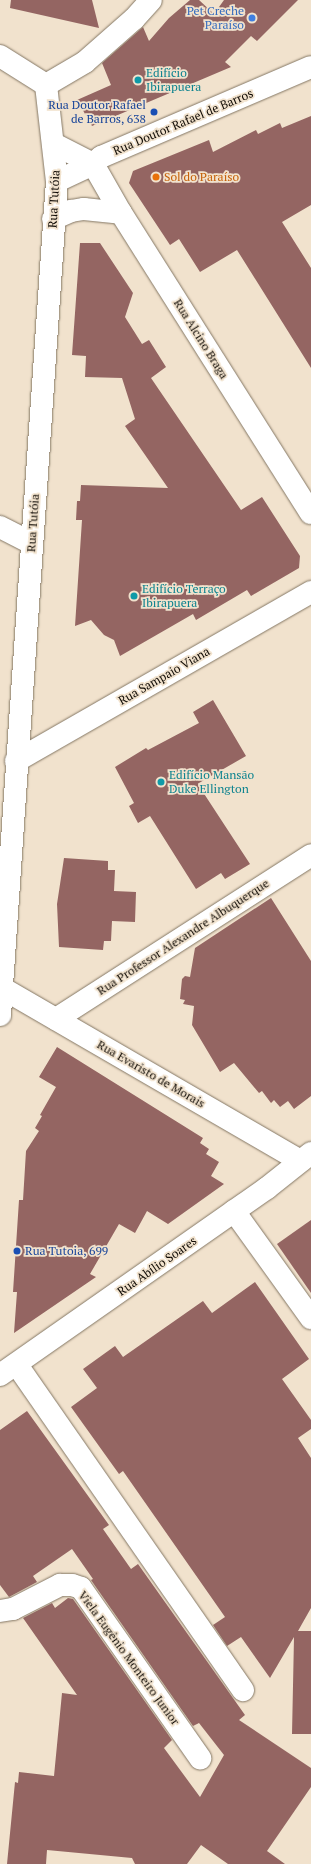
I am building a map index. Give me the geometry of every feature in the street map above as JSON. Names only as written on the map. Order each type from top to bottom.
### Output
[{"type":"street","points":[[0,56],[46,85],[86,62],[134,19],[151,0]]},
{"type":"street","name":"Rua Doutor Rafael de Barros","points":[[57,181],[93,164],[101,157],[311,67]]},
{"type":"street","name":"Rua Tutóia","points":[[0,1015],[53,219],[57,181],[54,144],[46,85]]},
{"type":"street","points":[[54,144],[93,164]]},
{"type":"street","name":"Rua Alcino Braga","points":[[93,164],[121,213],[311,513]]},
{"type":"street","points":[[53,219],[71,211],[84,209],[121,213]]},
{"type":"street","points":[[0,527],[31,543]]},
{"type":"street","name":"Rua Sampaio Viana","points":[[16,761],[311,592]]},
{"type":"street","name":"Rua Professor Alexandre Albuquerque","points":[[56,1019],[311,855]]},
{"type":"street","name":"Rua Evaristo de Morais","points":[[2,988],[306,1157]]},
{"type":"street","name":"Rua Abílio Soares","points":[[9,1370],[306,1157]]},
{"type":"street","points":[[234,1210],[311,1318]]},
{"type":"street","points":[[9,1370],[243,1690]]},
{"type":"street","name":"Viela Eugênio Monteiro Junior","points":[[0,1610],[13,1609],[60,1585],[72,1585],[81,1588],[200,1758]]},
{"type":"building","points":[[11,0],[92,0],[99,28],[10,8]]},
{"type":"building","points":[[190,0],[199,0],[214,14],[224,0],[298,0],[257,41],[251,36],[225,62],[231,67],[92,126],[77,100],[111,85],[102,63],[143,27],[149,41],[169,18]]},
{"type":"building","points":[[311,116],[311,205],[282,222],[311,268],[311,368],[237,250],[200,272],[179,239],[170,245],[129,183],[133,171],[209,140],[213,152],[256,130],[258,134],[280,123],[282,128]]},
{"type":"building","points":[[80,243],[100,243],[133,293],[125,317],[142,344],[149,340],[166,367],[151,378],[241,510],[262,497],[300,556],[299,568],[251,596],[247,590],[196,620],[193,614],[120,656],[114,640],[104,635],[91,620],[75,626],[82,520],[76,520],[77,501],[80,501],[81,485],[168,488],[125,426],[135,419],[122,378],[85,377],[86,356],[72,355]]},
{"type":"building","points":[[213,700],[246,756],[199,783],[199,786],[250,864],[225,879],[221,873],[196,889],[150,816],[138,823],[129,806],[134,803],[115,767],[146,748],[148,750],[199,723],[193,712]]},
{"type":"building","points":[[64,858],[108,861],[108,870],[115,870],[114,891],[136,892],[135,922],[112,921],[111,941],[104,941],[103,950],[59,947],[57,904]]},
{"type":"building","points":[[271,898],[311,961],[311,1096],[294,1109],[288,1101],[280,1107],[274,1100],[271,1103],[262,1091],[259,1093],[234,1063],[220,1072],[192,1025],[194,1006],[183,1004],[185,1000],[180,999],[182,979],[185,976],[190,977],[195,948]]},
{"type":"building","points":[[57,1047],[203,1138],[200,1143],[209,1149],[206,1154],[219,1162],[211,1176],[224,1184],[168,1224],[147,1211],[135,1233],[119,1224],[90,1274],[96,1277],[14,1333],[17,1292],[13,1292],[19,1200],[23,1200],[26,1151],[39,1131],[35,1128],[42,1116],[40,1115],[56,1087],[39,1077]]},
{"type":"building","points":[[311,1220],[311,1293],[277,1244]]},
{"type":"building","points":[[255,1282],[309,1359],[282,1379],[311,1420],[311,1429],[298,1438],[311,1458],[311,1608],[298,1631],[311,1631],[311,1734],[292,1734],[294,1637],[270,1678],[241,1637],[227,1646],[213,1625],[225,1617],[123,1471],[119,1474],[71,1407],[97,1388],[83,1369],[115,1346],[123,1357],[203,1301],[212,1313]]},
{"type":"building","points":[[27,1411],[109,1525],[103,1529],[131,1569],[138,1564],[245,1715],[239,1720],[311,1768],[311,1787],[267,1851],[285,1864],[228,1864],[201,1845],[187,1864],[135,1864],[132,1858],[47,1850],[46,1864],[7,1864],[15,1782],[18,1783],[19,1772],[54,1776],[62,1693],[77,1695],[23,1618],[52,1603],[55,1608],[68,1598],[73,1599],[172,1740],[164,1748],[200,1797],[224,1755],[199,1723],[193,1726],[91,1580],[93,1579],[72,1549],[33,1576],[37,1582],[9,1597],[0,1585],[0,1430]]},
{"type":"place","name":"Pet Creche Paraíso","points":[[252,18]]},
{"type":"place","name":"Edifício Ibirapuera","points":[[138,80]]},
{"type":"place","name":"Rua Doutor Rafael de Barros, 638","points":[[154,112]]},
{"type":"place","name":"Sol do Paraíso","points":[[156,177]]},
{"type":"place","name":"Edifício Terraço Ibirapuera","points":[[134,596]]},
{"type":"place","name":"Edifício Mansão Duke Ellington","points":[[161,782]]},
{"type":"place","name":"Rua Tutoia, 699","points":[[17,1251]]}]
